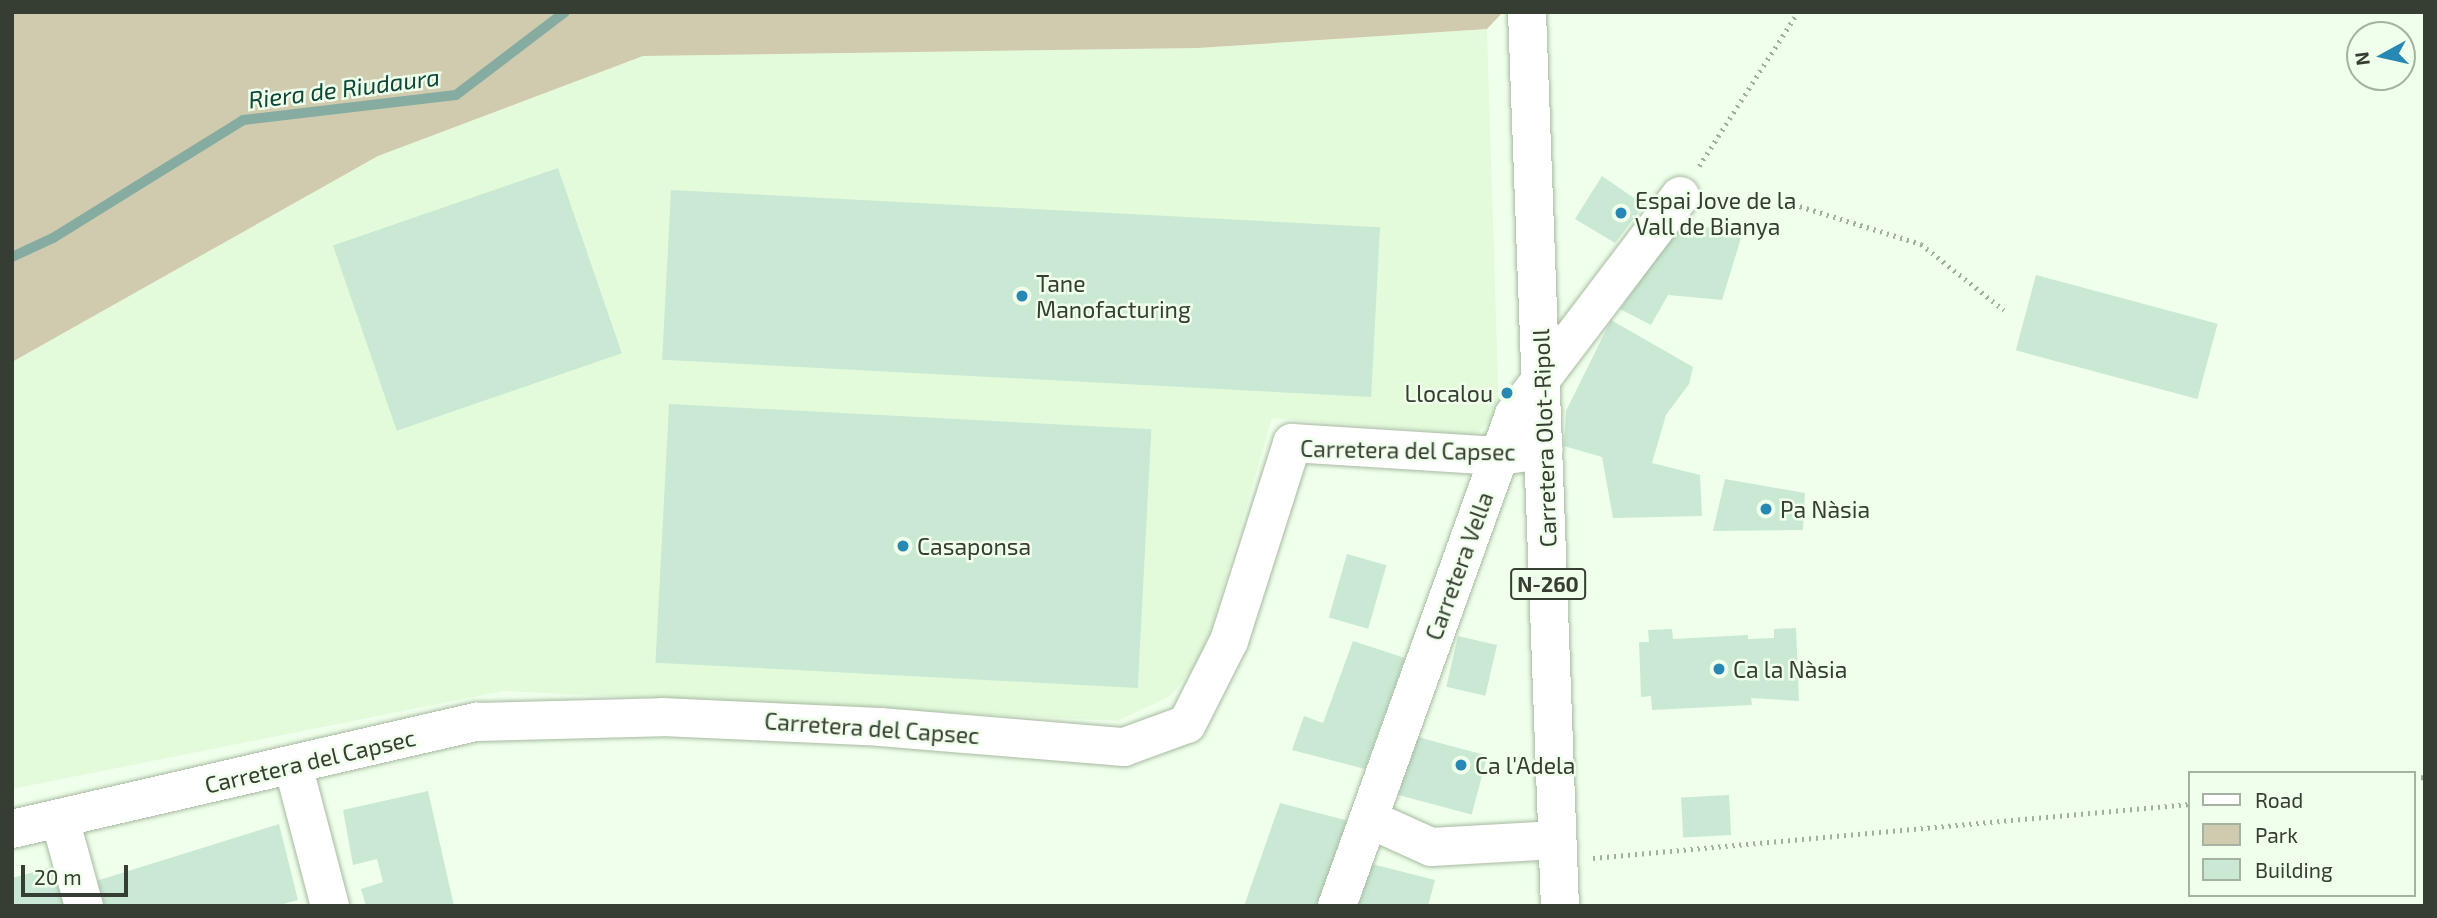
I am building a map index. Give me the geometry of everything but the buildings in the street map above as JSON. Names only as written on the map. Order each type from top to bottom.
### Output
[{"type":"street","name":"Carretera Olot-Ripoll","points":[[1527,12],[1544,450],[1571,849],[1560,906]]},
{"type":"street","name":"Carretera Vella","points":[[1337,906],[1514,415],[1680,196]]},
{"type":"street","name":"Carretera del Capsec","points":[[12,829],[477,722],[662,717],[880,727],[1124,747],[1187,724],[1229,641],[1292,443],[1498,456],[1544,450]]},
{"type":"street","points":[[293,765],[330,906]]},
{"type":"street","points":[[60,819],[84,906]]},
{"type":"street","points":[[1369,819],[1431,847],[1571,849]]},
{"type":"path","points":[[1680,196],[1798,12]]},
{"type":"path","points":[[1780,200],[1921,244],[2004,310]]},
{"type":"path","points":[[1571,849],[2188,804]]},
{"type":"shaded area","points":[[1487,29],[1499,412],[1475,435],[1272,418],[1203,656],[1170,696],[1118,721],[503,691],[12,789],[12,362],[378,156],[643,56],[1198,48]]},
{"type":"green space","points":[[12,12],[1503,12],[1487,29],[1198,48],[643,56],[378,156],[12,362]]},
{"type":"waterway","name":"Riera de Riudaura","points":[[12,257],[53,238],[243,120],[456,95],[565,12]]},
{"type":"place","name":"Espai Jove de la Vall de Bianya","points":[[1621,213]]},
{"type":"place","name":"Tane Manofacturing","points":[[1022,296]]},
{"type":"place","name":"Llocalou","points":[[1507,393]]},
{"type":"place","name":"Pa Nàsia","points":[[1766,509]]},
{"type":"place","name":"Casaponsa","points":[[903,546]]},
{"type":"place","name":"Ca la Nàsia","points":[[1719,669]]},
{"type":"place","name":"Ca l'Adela","points":[[1461,765]]}]
